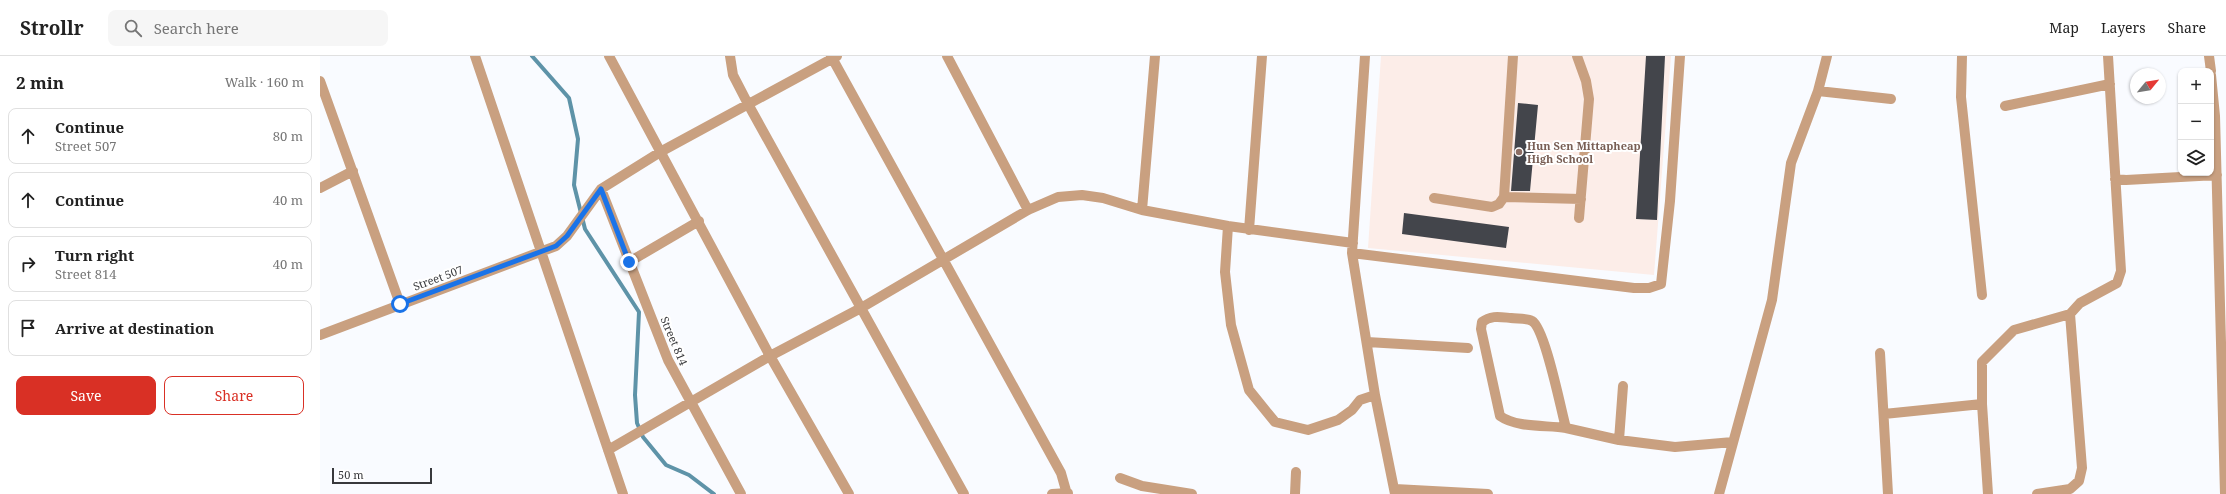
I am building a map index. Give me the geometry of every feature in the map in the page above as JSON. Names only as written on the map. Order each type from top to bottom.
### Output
[{"type":"street","points":[[475,56],[623,494]]},
{"type":"street","points":[[609,56],[662,151],[770,356],[849,494]]},
{"type":"street","points":[[730,56],[733,75],[748,104],[964,494]]},
{"type":"street","points":[[947,56],[1028,210]]},
{"type":"street","points":[[1142,210],[1155,56]]},
{"type":"street","points":[[1249,230],[1262,56]]},
{"type":"street","points":[[1365,56],[1352,248],[1376,395],[1395,492],[1488,494]]},
{"type":"street","points":[[1434,198],[1492,207],[1499,204],[1504,197],[1513,56]]},
{"type":"street","points":[[1577,56],[1586,81],[1589,99],[1579,218]]},
{"type":"street","points":[[608,450],[770,356],[860,308],[1028,210],[1058,197],[1082,195],[1103,198],[1142,210],[1352,248],[1634,288],[1649,288],[1660,284],[1670,201],[1680,56]]},
{"type":"street","points":[[1719,494],[1772,300],[1791,163],[1818,91],[1827,56]]},
{"type":"street","points":[[1962,56],[1961,97],[1982,295]]},
{"type":"street","points":[[1988,494],[1982,404],[1982,362],[2014,330],[2070,314],[2080,303],[2116,282],[2121,271],[2108,56]]},
{"type":"street","points":[[2209,56],[2211,68]]},
{"type":"street","points":[[601,189],[662,151],[834,57],[942,261],[1061,473],[1067,493],[1052,494]]},
{"type":"street","points":[[320,80],[400,304]]},
{"type":"street","points":[[2005,106],[2110,84]]},
{"type":"street","points":[[1818,91],[1891,99]]},
{"type":"street","points":[[2214,104],[2225,494]]},
{"type":"street","points":[[320,188],[353,171]]},
{"type":"street","points":[[2116,179],[2126,180],[2217,175]]},
{"type":"street","name":"Street 507","points":[[320,335],[400,304],[541,253],[556,246],[567,236],[601,189]]},
{"type":"street","name":"Street 814","points":[[601,189],[668,360],[690,403],[741,494]]},
{"type":"street","points":[[1504,197],[1581,199]]},
{"type":"street","points":[[629,262],[699,221]]},
{"type":"street","points":[[1228,226],[1224,272],[1231,324],[1249,390],[1275,422],[1308,430],[1338,420],[1352,410],[1360,400],[1376,395]]},
{"type":"street","points":[[2037,494],[2070,489],[2079,481],[2082,468],[2070,314]]},
{"type":"street","points":[[1566,428],[1545,344],[1537,326],[1532,321],[1494,316],[1482,322],[1481,329],[1500,416],[1512,422],[1566,428],[1619,440],[1675,447],[1733,442]]},
{"type":"street","points":[[1367,342],[1468,348]]},
{"type":"street","points":[[1880,352],[1888,494]]},
{"type":"street","points":[[1619,440],[1623,386]]},
{"type":"street","points":[[1884,414],[1982,404]]},
{"type":"street","points":[[1295,494],[1296,472]]},
{"type":"street","points":[[1120,478],[1141,490],[1192,494]]},
{"type":"shaded area","name":"Hun Sen Mittapheap High School","points":[[1381,56],[1671,56],[1654,275],[1368,248]]},
{"type":"building","points":[[1646,56],[1665,56],[1657,220],[1636,219]]},
{"type":"building","points":[[1518,103],[1538,105],[1530,191],[1511,191]]},
{"type":"building","points":[[1404,213],[1509,227],[1506,248],[1402,234]]},
{"type":"waterway","points":[[532,56],[569,98],[578,139],[574,185],[585,229],[639,312],[635,395],[637,423],[643,437],[666,465],[689,475],[714,494]]},
{"type":"place","name":"Hun Sen Mittapheap High School","points":[[1519,152]]},
{"type":"route","points":[[400,304],[541,253],[556,246],[567,236],[601,189],[629,262]]}]
